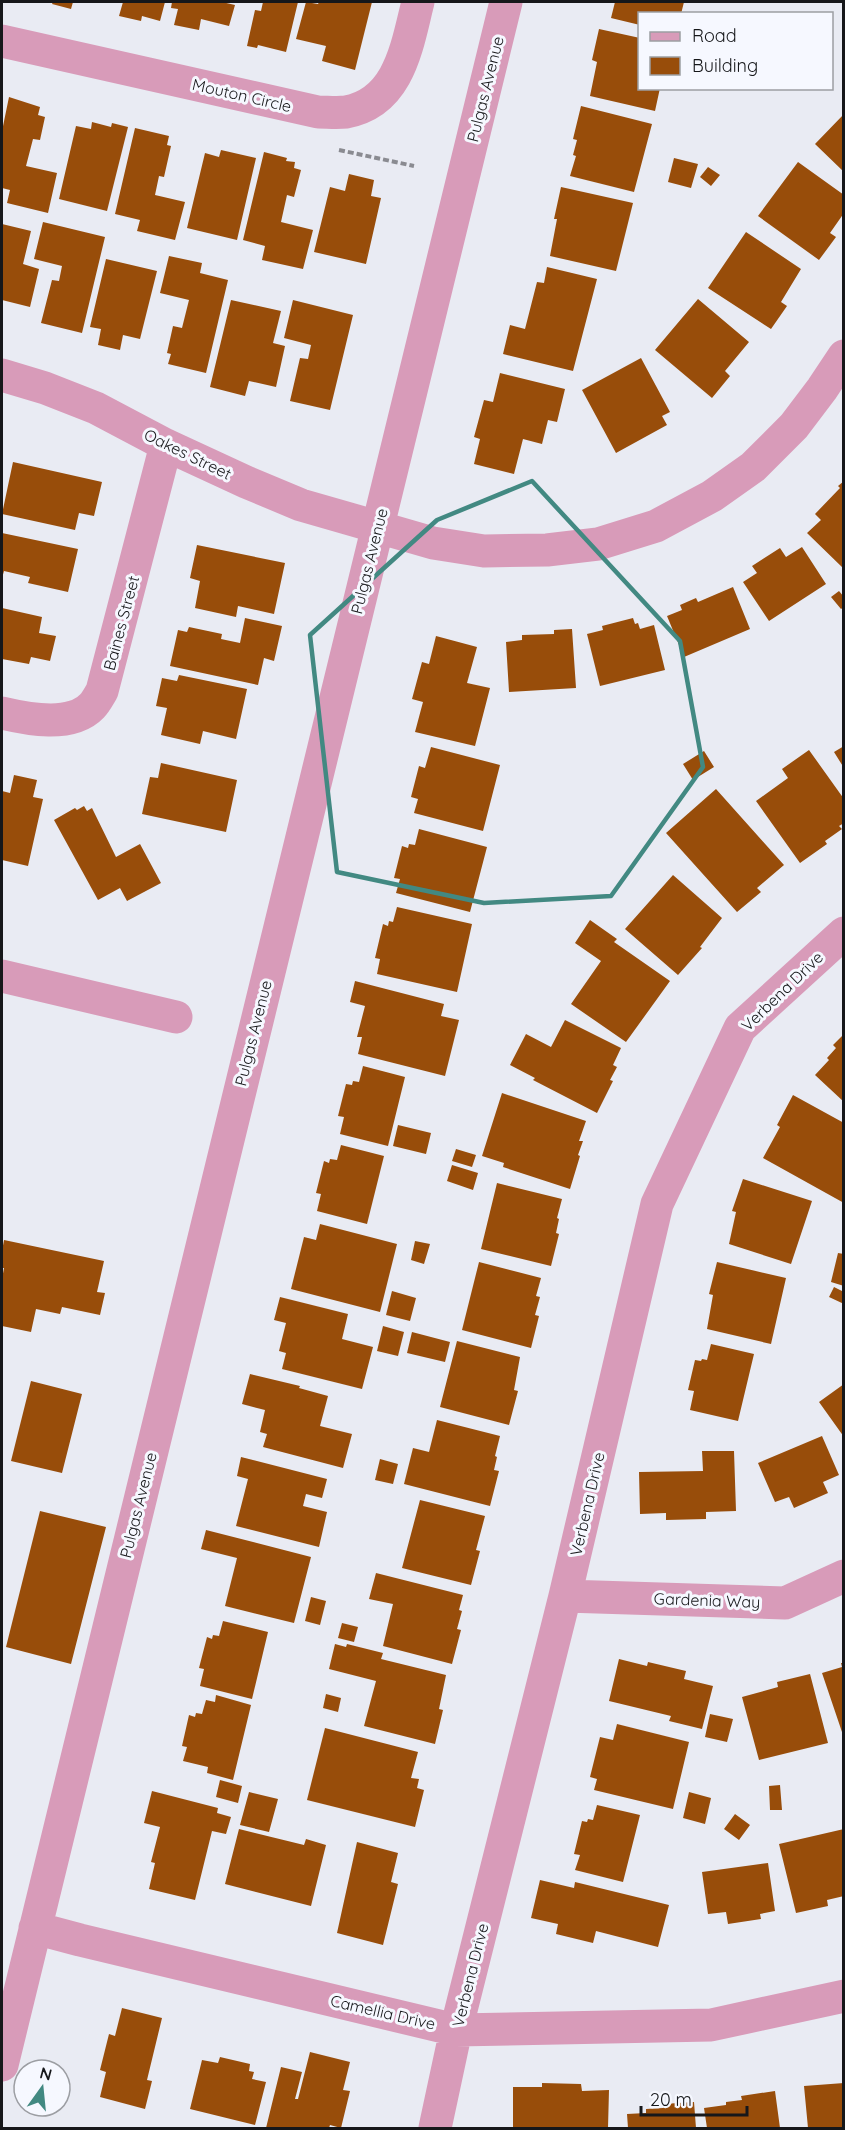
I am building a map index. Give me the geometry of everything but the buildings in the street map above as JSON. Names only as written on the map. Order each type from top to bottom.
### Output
[{"type":"street","name":"Mouton Circle","points":[[2,41],[318,112],[347,111],[369,103],[381,94],[395,78],[404,57],[418,2]]},
{"type":"street","name":"Pulgas Avenue","points":[[2,2065],[506,2]]},
{"type":"street","name":"Oakes Street","points":[[2,375],[45,388],[96,408],[166,445],[302,505],[433,543],[484,551],[547,550],[598,544],[656,526],[712,496],[753,467],[794,426],[843,356]]},
{"type":"street","name":"Baines Street","points":[[2,713],[48,720],[73,717],[90,708],[102,691],[166,445]]},
{"type":"street","name":"Verbena Drive","points":[[435,2128],[456,2030],[565,1596],[657,1204],[740,1028],[843,933]]},
{"type":"street","points":[[2,976],[176,1017]]},
{"type":"street","name":"Gardenia Way","points":[[565,1596],[785,1603],[843,1576]]},
{"type":"street","name":"Camellia Drive","points":[[35,1928],[456,2030],[711,2025],[843,1996]]},
{"type":"highlighted area","points":[[532,481],[680,641],[703,767],[611,896],[484,903],[337,872],[310,635],[437,520]]}]
